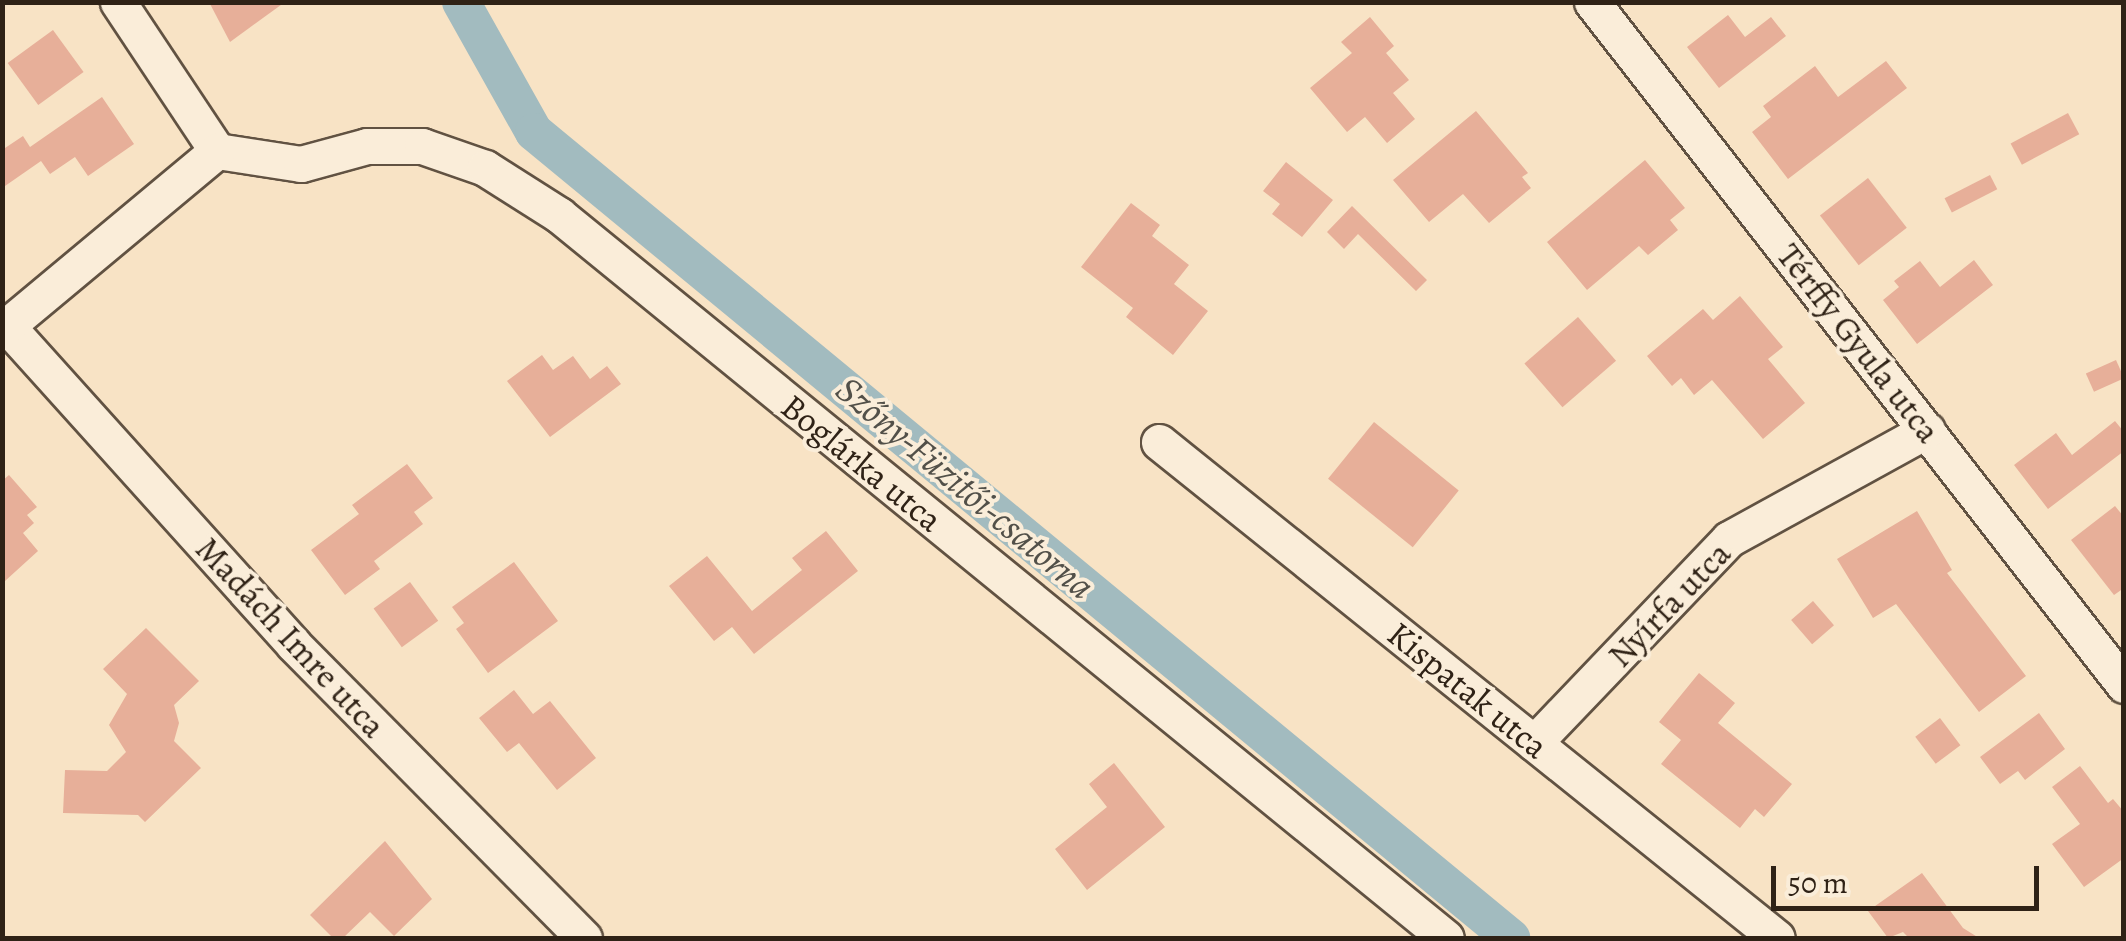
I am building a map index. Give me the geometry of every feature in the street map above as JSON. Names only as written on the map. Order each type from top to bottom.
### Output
[{"type":"street","points":[[5,328],[218,152],[118,2]]},
{"type":"street","name":"Térffy Gyula utca","points":[[1592,2],[2124,684]]},
{"type":"street","name":"Boglárka utca","points":[[218,152],[301,164],[367,146],[422,146],[486,168],[559,216],[1446,938]]},
{"type":"street","name":"Madách Imre utca","points":[[5,328],[294,646],[584,938]]},
{"type":"street","name":"Nyírfa utca","points":[[1534,743],[1728,539],[1927,430]]},
{"type":"street","name":"Kispatak utca","points":[[1159,442],[1777,938]]},
{"type":"building","points":[[209,2],[285,2],[230,42]]},
{"type":"building","points":[[1728,15],[1745,37],[1771,17],[1786,36],[1719,88],[1687,47]]},
{"type":"building","points":[[1370,17],[1394,46],[1386,53],[1409,80],[1393,93],[1415,119],[1387,143],[1365,117],[1347,132],[1310,88],[1352,53],[1341,42]]},
{"type":"building","points":[[53,30],[84,72],[38,105],[8,63]]},
{"type":"building","points":[[1886,61],[1907,88],[1788,179],[1752,132],[1771,117],[1763,106],[1815,66],[1838,97]]},
{"type":"building","points":[[102,97],[134,144],[88,176],[75,157],[50,174],[41,161],[5,186],[2,150],[23,136],[30,147]]},
{"type":"building","points":[[1476,111],[1528,173],[1522,177],[1531,188],[1489,223],[1463,194],[1429,222],[1393,180]]},
{"type":"building","points":[[2068,113],[2079,134],[2022,165],[2011,144]]},
{"type":"building","points":[[1645,160],[1685,208],[1670,220],[1678,230],[1648,255],[1639,246],[1587,290],[1547,242]]},
{"type":"building","points":[[1286,162],[1333,200],[1302,237],[1272,214],[1280,204],[1263,191]]},
{"type":"building","points":[[1990,175],[1997,189],[1952,212],[1945,198]]},
{"type":"building","points":[[1868,178],[1907,228],[1859,265],[1820,216]]},
{"type":"building","points":[[1131,203],[1160,225],[1152,236],[1189,265],[1174,284],[1208,311],[1173,355],[1126,317],[1133,308],[1081,267]]},
{"type":"building","points":[[1352,206],[1427,280],[1416,291],[1358,234],[1344,249],[1327,232]]},
{"type":"building","points":[[1974,260],[1993,285],[1917,344],[1883,300],[1899,287],[1894,281],[1920,261],[1940,287]]},
{"type":"building","points":[[1740,296],[1783,347],[1768,359],[1805,403],[1763,439],[1712,380],[1694,395],[1681,378],[1672,386],[1647,356],[1703,309],[1713,320]]},
{"type":"building","points":[[1578,317],[1616,361],[1562,407],[1524,364]]},
{"type":"building","points":[[542,355],[553,370],[573,356],[590,379],[607,366],[621,384],[550,437],[507,381]]},
{"type":"building","points":[[2116,360],[2124,378],[2094,392],[2086,373]]},
{"type":"building","points":[[2115,421],[2124,432],[2124,451],[2048,509],[2014,465],[2056,433],[2072,455]]},
{"type":"building","points":[[1374,422],[1459,491],[1413,547],[1328,479]]},
{"type":"building","points":[[407,464],[433,498],[414,512],[423,524],[374,561],[380,569],[345,595],[311,550],[359,514],[352,505]]},
{"type":"building","points":[[9,475],[37,507],[27,515],[34,523],[23,533],[38,551],[5,581],[2,481]]},
{"type":"building","points":[[2115,506],[2124,517],[2124,588],[2114,595],[2071,540]]},
{"type":"building","points":[[1917,511],[1952,570],[1947,573],[2026,676],[1979,712],[1896,604],[1873,618],[1837,559]]},
{"type":"building","points":[[826,531],[858,571],[754,654],[732,627],[714,641],[669,586],[707,556],[752,611],[802,570],[792,558]]},
{"type":"building","points":[[514,562],[558,621],[488,673],[456,629],[464,623],[452,607]]},
{"type":"building","points":[[410,582],[438,621],[402,647],[374,608]]},
{"type":"building","points":[[1813,601],[1834,625],[1812,644],[1791,620]]},
{"type":"building","points":[[146,628],[199,681],[174,705],[179,723],[174,741],[201,768],[145,822],[138,815],[63,813],[65,770],[107,771],[126,752],[109,725],[127,694],[103,669]]},
{"type":"building","points":[[1699,673],[1735,703],[1718,723],[1792,784],[1764,817],[1755,809],[1740,828],[1661,764],[1681,740],[1659,722]]},
{"type":"building","points":[[514,690],[533,714],[550,701],[596,758],[557,790],[519,743],[507,752],[479,718]]},
{"type":"building","points":[[2039,713],[2065,749],[2025,780],[2018,771],[2000,784],[1980,757]]},
{"type":"building","points":[[1940,718],[1960,745],[1936,764],[1915,737]]},
{"type":"building","points":[[1114,763],[1165,827],[1087,890],[1055,849],[1107,807],[1089,784]]},
{"type":"building","points":[[2080,766],[2108,803],[2113,799],[2124,812],[2124,858],[2084,887],[2052,844],[2080,824],[2052,787]]},
{"type":"building","points":[[385,841],[432,899],[394,936],[370,912],[343,938],[333,938],[310,915]]},
{"type":"building","points":[[1922,873],[1963,928],[1979,938],[1909,938],[1903,932],[1888,938],[1868,911]]},
{"type":"waterway","name":"Szőny-Füzitői-csatorna","points":[[461,2],[534,132],[1511,938]]}]
